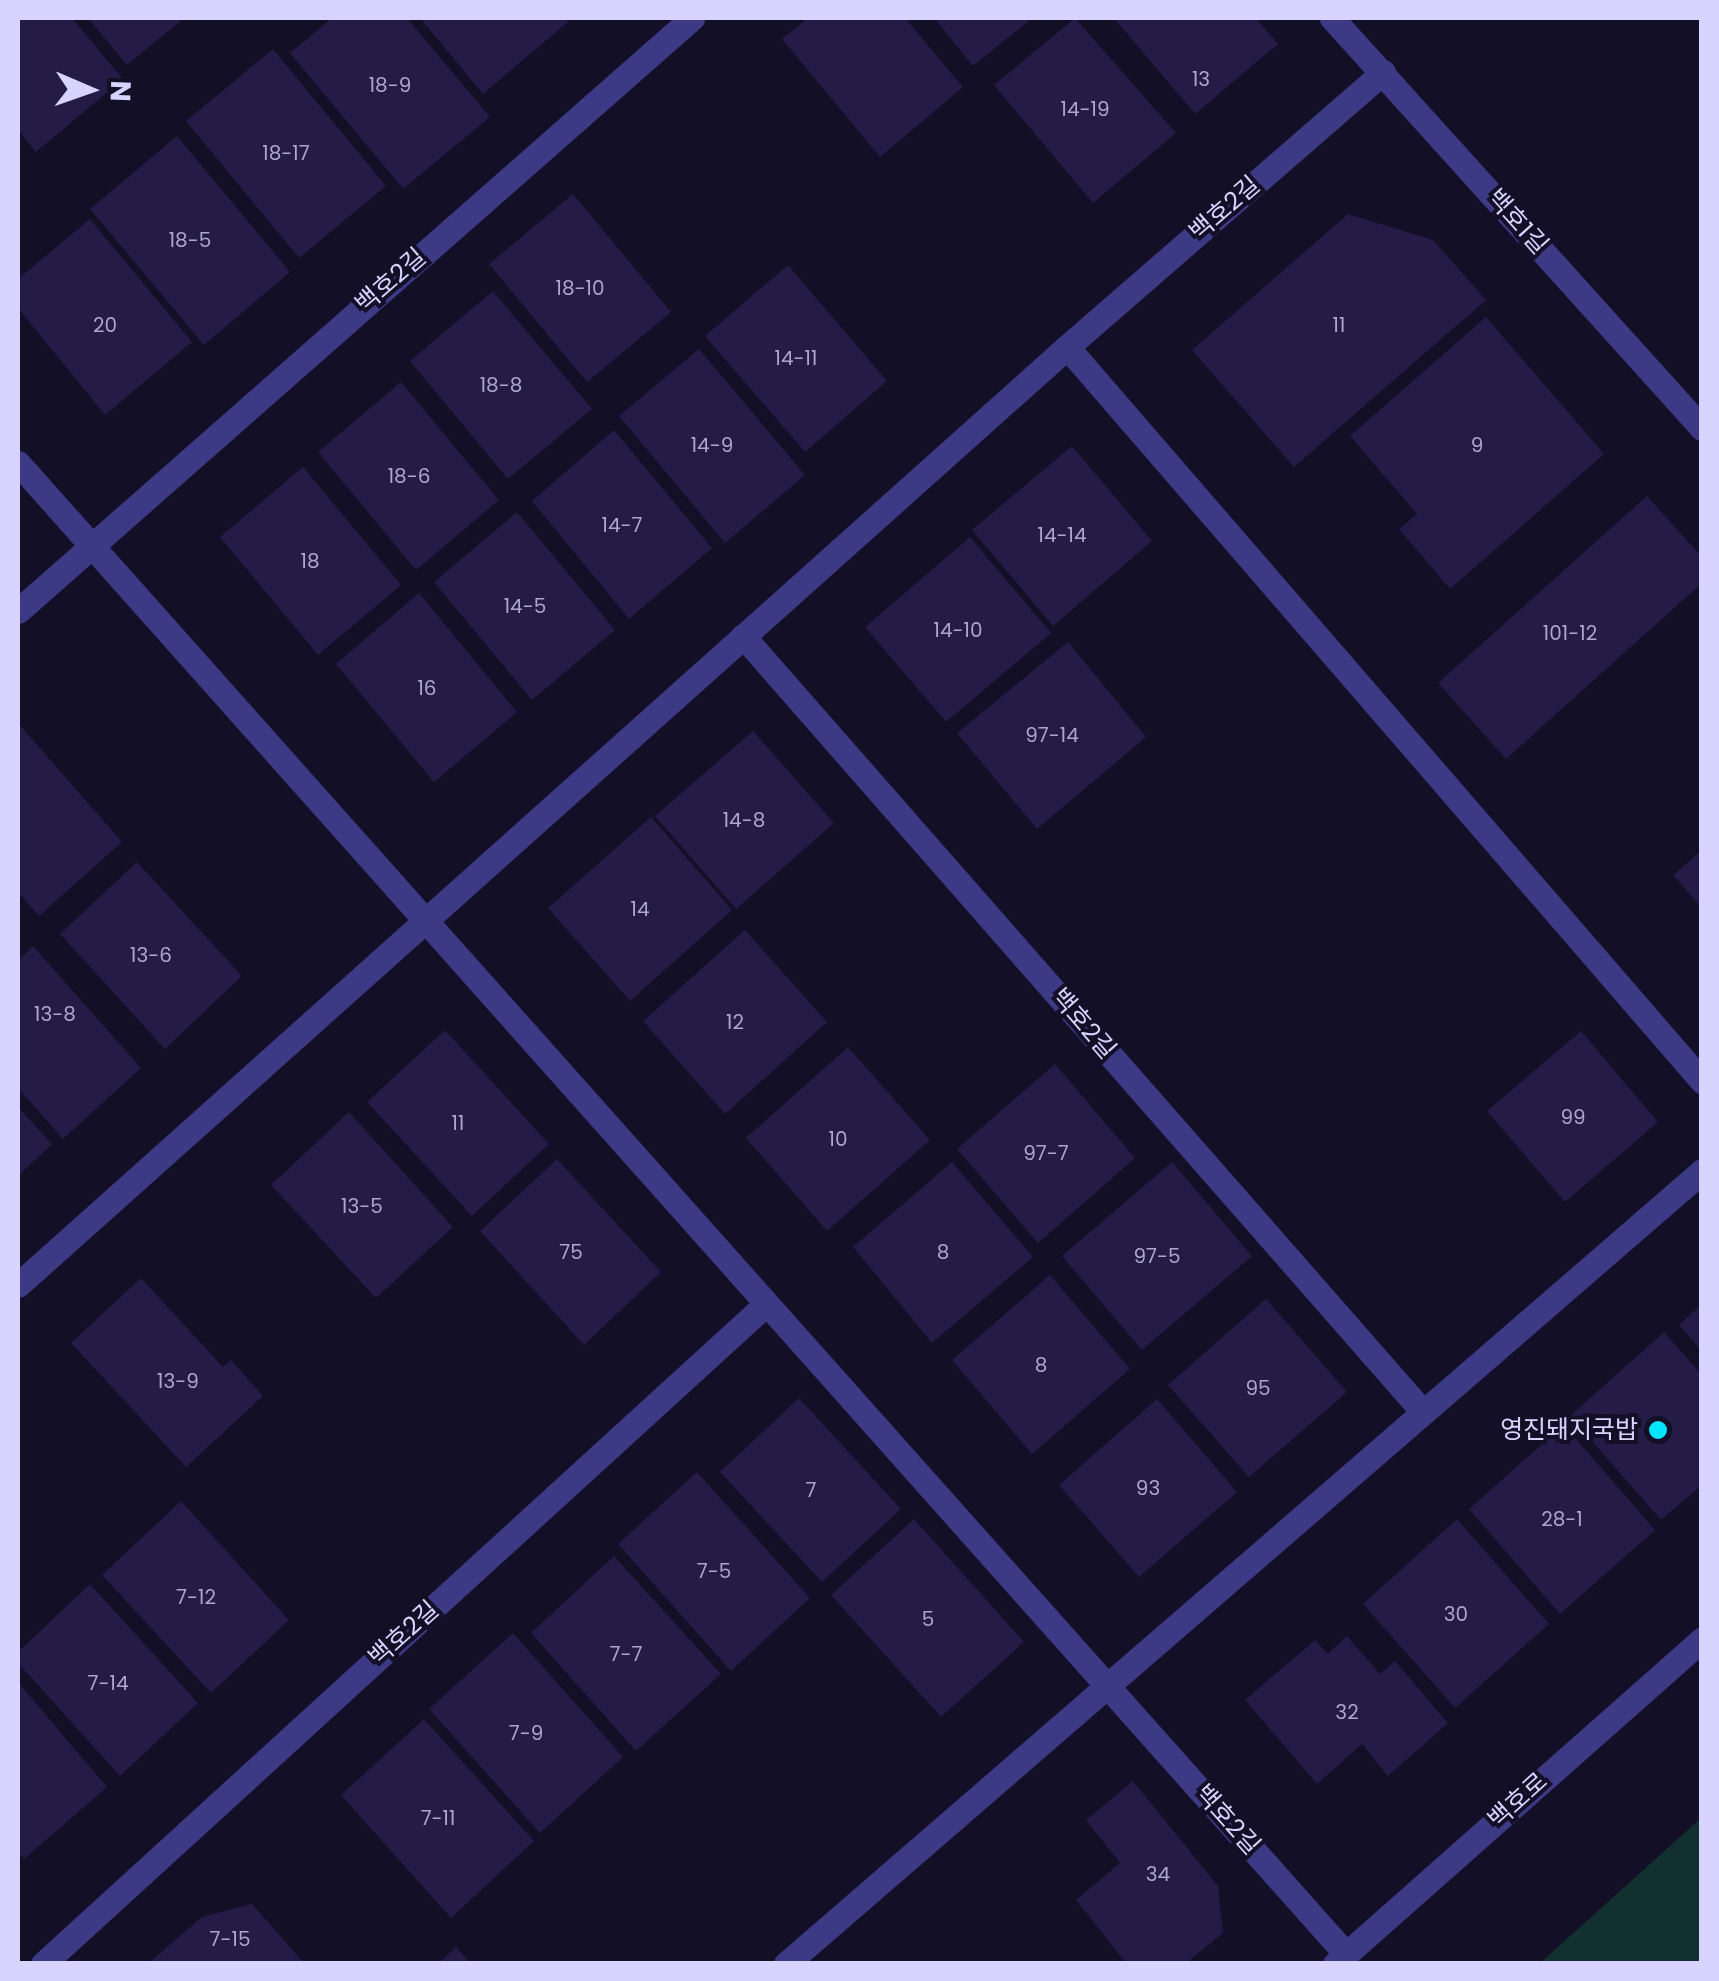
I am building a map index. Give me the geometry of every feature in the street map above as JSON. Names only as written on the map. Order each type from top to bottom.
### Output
[{"type":"street","name":"백호2길","points":[[18,610],[692,18]]},
{"type":"street","name":"백호1길","points":[[1332,18],[1702,428]]},
{"type":"street","name":"백호2길","points":[[18,1285],[1067,346],[1383,72]]},
{"type":"street","points":[[1067,346],[1702,1081]]},
{"type":"street","name":"백호2길","points":[[18,463],[1107,1686],[1340,1959]]},
{"type":"street","name":"백호2길","points":[[743,636],[1423,1412]]},
{"type":"street","points":[[786,1964],[1702,1171]]},
{"type":"street","name":"백호2길","points":[[42,1964],[766,1304]]},
{"type":"street","name":"백호로","points":[[1340,1959],[1702,1639]]},
{"type":"green space","points":[[1701,1818],[1701,1963],[1540,1963]]},
{"type":"building","points":[[18,18],[72,18],[123,79],[36,152],[18,130]]},
{"type":"building","points":[[88,18],[184,18],[127,65]]},
{"type":"building","points":[[332,18],[407,18],[490,117],[403,189],[290,53]]},
{"type":"building","points":[[420,18],[566,18],[569,21],[483,94]]},
{"type":"building","points":[[808,18],[905,18],[963,87],[880,157],[782,39]]},
{"type":"building","points":[[934,18],[1032,18],[973,66]]},
{"type":"building","points":[[1075,18],[1176,133],[1093,203],[994,85]]},
{"type":"building","points":[[1114,18],[1256,18],[1278,44],[1195,114]]},
{"type":"building","points":[[273,49],[386,186],[299,258],[186,121]]},
{"type":"building","points":[[177,136],[290,272],[204,345],[90,209]]},
{"type":"building","points":[[573,194],[671,312],[587,382],[489,264]]},
{"type":"building","points":[[1348,214],[1433,240],[1486,300],[1294,467],[1192,350]]},
{"type":"building","points":[[90,219],[192,342],[105,415],[18,308],[18,279]]},
{"type":"building","points":[[788,265],[887,381],[805,452],[705,336]]},
{"type":"building","points":[[493,291],[592,409],[508,479],[410,361]]},
{"type":"building","points":[[1486,317],[1604,454],[1450,589],[1399,529],[1417,514],[1350,436]]},
{"type":"building","points":[[699,349],[805,475],[725,543],[619,416]]},
{"type":"building","points":[[401,382],[499,500],[416,570],[318,452]]},
{"type":"building","points":[[614,430],[712,548],[629,619],[532,501]]},
{"type":"building","points":[[1072,446],[1152,541],[1053,626],[972,530]]},
{"type":"building","points":[[303,467],[401,585],[318,655],[220,537]]},
{"type":"building","points":[[1647,496],[1702,557],[1702,583],[1506,759],[1438,683]]},
{"type":"building","points":[[517,512],[615,630],[532,700],[434,582]]},
{"type":"building","points":[[970,537],[1051,633],[946,722],[865,627]]},
{"type":"building","points":[[419,593],[517,712],[434,782],[336,664]]},
{"type":"building","points":[[1068,642],[1146,737],[1037,829],[957,733]]},
{"type":"building","points":[[18,723],[122,842],[39,916],[18,892]]},
{"type":"building","points":[[753,731],[834,823],[736,909],[655,816]]},
{"type":"building","points":[[651,817],[732,910],[630,1001],[548,908]]},
{"type":"building","points":[[1702,850],[1702,908],[1673,875]]},
{"type":"building","points":[[137,862],[242,976],[165,1049],[60,934]]},
{"type":"building","points":[[745,930],[827,1022],[725,1114],[643,1021]]},
{"type":"building","points":[[33,946],[141,1068],[63,1139],[18,1088],[18,961]]},
{"type":"building","points":[[445,1030],[549,1144],[472,1216],[367,1102]]},
{"type":"building","points":[[1581,1031],[1658,1122],[1565,1202],[1487,1111]]},
{"type":"building","points":[[848,1047],[930,1140],[827,1231],[746,1138]]},
{"type":"building","points":[[1055,1064],[1135,1158],[1038,1243],[957,1149]]},
{"type":"building","points":[[18,1107],[52,1144],[18,1176]]},
{"type":"building","points":[[349,1112],[453,1227],[376,1298],[271,1185]]},
{"type":"building","points":[[557,1159],[661,1272],[584,1345],[480,1231]]},
{"type":"building","points":[[952,1162],[1033,1257],[932,1343],[853,1247]]},
{"type":"building","points":[[1172,1162],[1252,1256],[1142,1350],[1062,1256]]},
{"type":"building","points":[[1050,1275],[1130,1369],[1032,1454],[952,1360]]},
{"type":"building","points":[[141,1278],[223,1367],[231,1360],[263,1396],[186,1467],[71,1343]]},
{"type":"building","points":[[1266,1299],[1347,1392],[1249,1477],[1168,1385]]},
{"type":"building","points":[[1702,1304],[1702,1351],[1679,1325]]},
{"type":"building","points":[[1664,1332],[1702,1375],[1702,1485],[1661,1520],[1570,1416]]},
{"type":"building","points":[[799,1398],[901,1509],[822,1582],[720,1472]]},
{"type":"building","points":[[1157,1399],[1237,1492],[1139,1577],[1059,1485]]},
{"type":"building","points":[[1564,1425],[1655,1530],[1560,1614],[1469,1509]]},
{"type":"building","points":[[697,1472],[810,1598],[731,1671],[618,1544]]},
{"type":"building","points":[[181,1501],[289,1620],[211,1693],[102,1575]]},
{"type":"building","points":[[914,1519],[1024,1642],[941,1717],[831,1595]]},
{"type":"building","points":[[1457,1519],[1549,1624],[1455,1708],[1363,1604]]},
{"type":"building","points":[[614,1556],[721,1674],[636,1751],[531,1633]]},
{"type":"building","points":[[90,1584],[198,1703],[120,1776],[18,1663],[18,1652]]},
{"type":"building","points":[[513,1633],[623,1757],[540,1833],[429,1709]]},
{"type":"building","points":[[1347,1636],[1380,1674],[1395,1661],[1448,1723],[1388,1776],[1362,1744],[1317,1784],[1245,1700],[1315,1640],[1328,1654]]},
{"type":"building","points":[[18,1682],[107,1787],[24,1859],[18,1851]]},
{"type":"building","points":[[424,1719],[534,1841],[451,1918],[341,1795]]},
{"type":"building","points":[[1133,1781],[1218,1886],[1223,1933],[1185,1964],[1127,1964],[1076,1900],[1120,1863],[1086,1820]]},
{"type":"building","points":[[252,1904],[305,1964],[151,1961],[202,1917]]},
{"type":"building","points":[[456,1947],[471,1964],[438,1964]]},
{"type":"place","name":"영진돼지국밥","points":[[1658,1430]]}]
